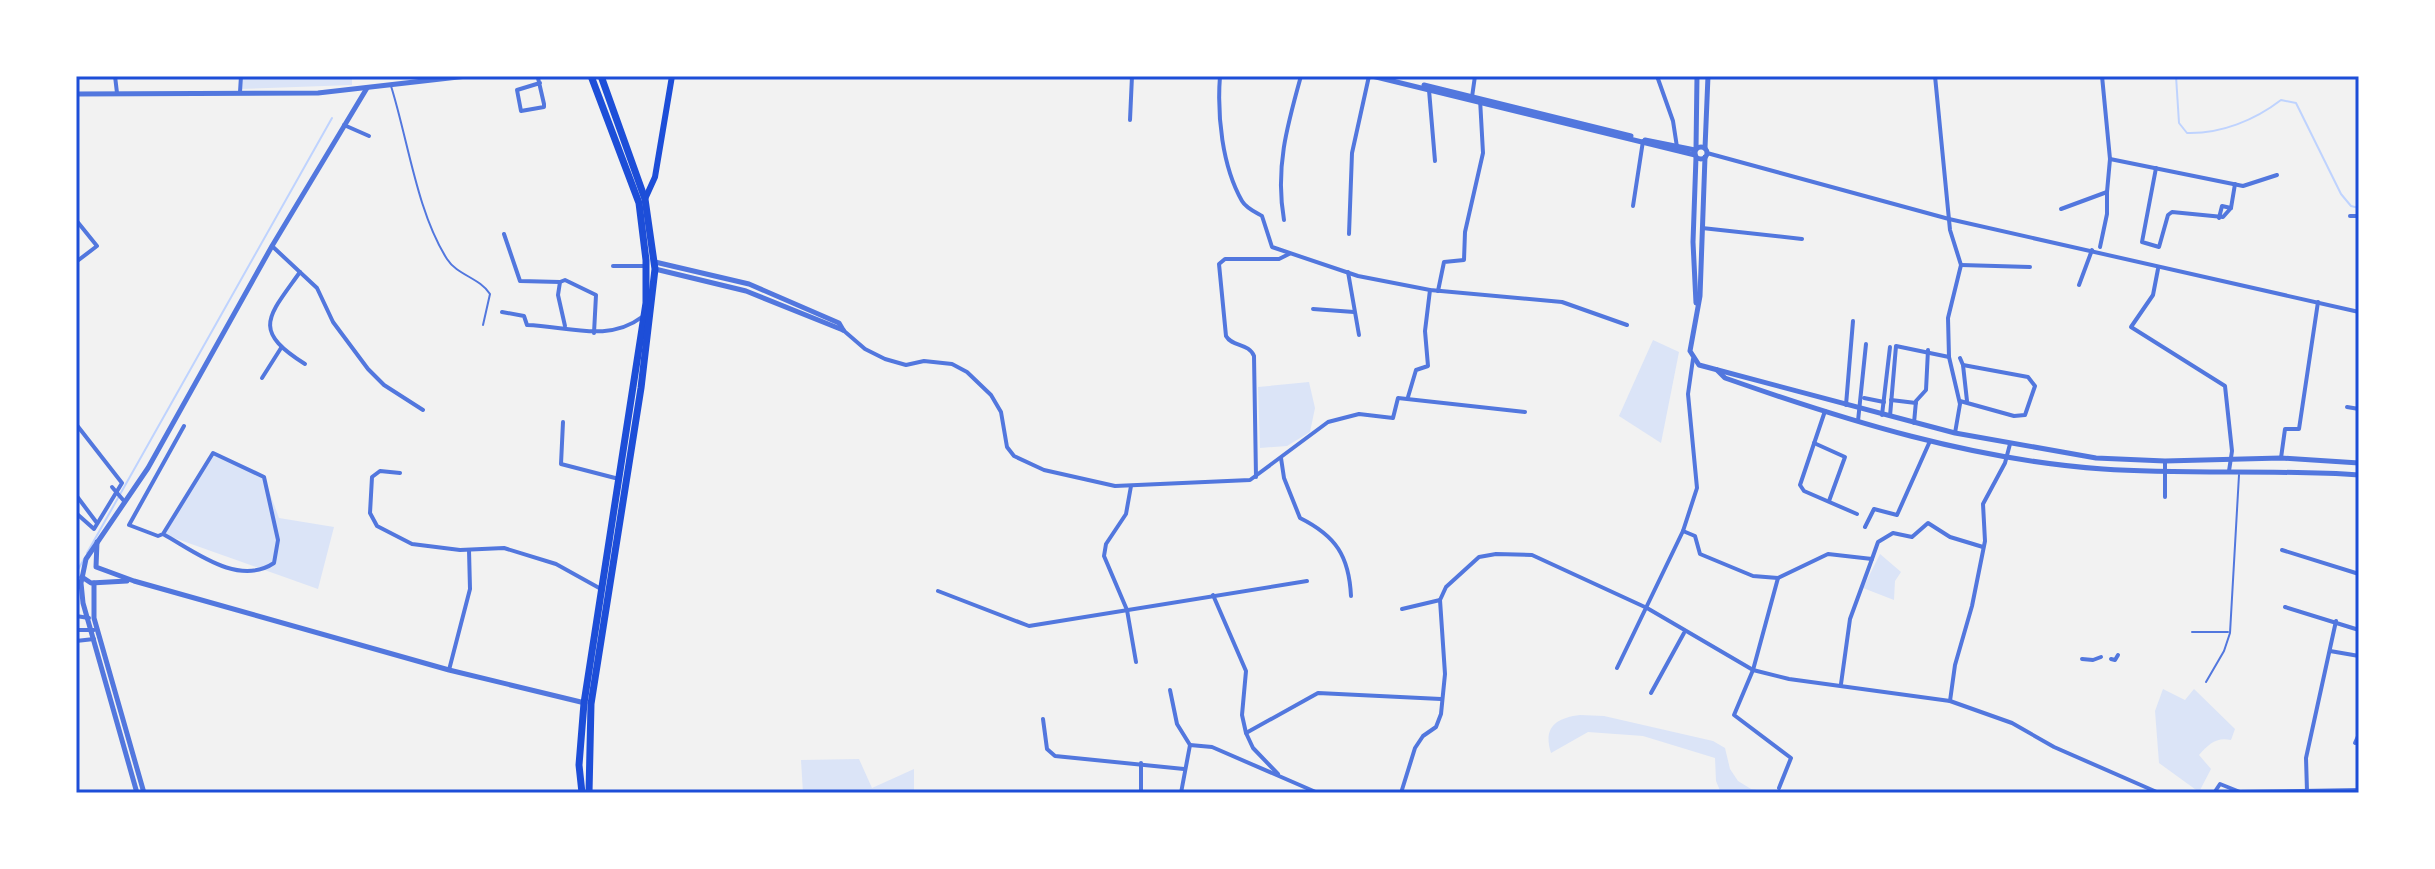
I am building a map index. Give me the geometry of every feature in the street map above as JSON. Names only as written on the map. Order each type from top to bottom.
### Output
[{"type":"main road","points":[[582,793],[579,765],[601,589],[644,316],[646,266],[642,201],[591,76]]},
{"type":"main road","points":[[589,793],[587,703],[641,388],[655,265],[642,201],[601,76]]},
{"type":"main road","points":[[642,201],[655,177],[672,76]]},
{"type":"street","points":[[115,76],[117,93]]},
{"type":"street","points":[[240,92],[241,76]]},
{"type":"street","points":[[388,76],[390,85]]},
{"type":"street","points":[[76,94],[318,93],[467,76]]},
{"type":"street","points":[[538,76],[540,83],[544,107],[521,111],[517,90],[540,83]]},
{"type":"street","points":[[1130,120],[1132,76]]},
{"type":"street","points":[[1220,76],[1218,103],[1229,168],[1243,205],[1262,216],[1272,247],[1348,272],[1430,290],[1537,297],[1562,302],[1627,325]]},
{"type":"street","points":[[1284,220],[1279,193],[1280,153],[1301,76]]},
{"type":"street","points":[[1349,234],[1352,153],[1373,76],[1472,97],[1479,102],[1483,147],[1465,232],[1464,260],[1444,262],[1438,291]]},
{"type":"street","points":[[1384,76],[1396,80]]},
{"type":"street","points":[[1472,97],[1475,76]]},
{"type":"street","points":[[1657,76],[1673,121],[1677,150]]},
{"type":"street","points":[[1697,76],[1693,242],[1696,304],[1690,351],[1699,365],[1955,433],[2096,458],[2165,461],[2281,458],[2359,463]]},
{"type":"street","points":[[1696,304],[1700,296],[1708,76]]},
{"type":"street","points":[[1935,76],[1949,219],[1961,265],[1948,318],[1949,357],[1959,401],[1955,433]]},
{"type":"street","points":[[2100,247],[2107,214],[2110,159],[2102,76]]},
{"type":"street","points":[[76,513],[94,529],[119,495],[148,468],[272,246],[367,88]]},
{"type":"street","points":[[1430,88],[1677,150],[1705,153],[1949,219],[2359,312]]},
{"type":"street","points":[[1430,88],[1435,161]]},
{"type":"street","points":[[344,125],[369,136]]},
{"type":"street","points":[[1633,206],[1643,141]]},
{"type":"street","points":[[1695,153],[1705,153]]},
{"type":"street","points":[[2110,159],[2250,187],[2277,175]]},
{"type":"street","points":[[2156,168],[2143,244],[2161,246],[2168,215],[2172,212],[2219,218],[2229,213],[2235,184]]},
{"type":"street","points":[[2061,209],[2107,192]]},
{"type":"street","points":[[2219,218],[2222,206],[2231,208]]},
{"type":"street","points":[[2350,216],[2359,216]]},
{"type":"street","points":[[76,220],[97,246],[76,262]]},
{"type":"street","points":[[1702,228],[1802,239]]},
{"type":"street","points":[[504,234],[520,281],[579,285],[596,295],[594,333]]},
{"type":"street","points":[[272,246],[317,288],[333,322],[368,369],[384,385],[423,410]]},
{"type":"street","points":[[2079,285],[2092,249]]},
{"type":"street","points":[[1256,477],[1254,356],[1249,349],[1231,342],[1226,336],[1219,264],[1225,259],[1279,259],[1289,254]]},
{"type":"street","points":[[655,265],[743,286],[818,313],[839,323],[865,349],[885,359],[906,365],[924,361],[952,364],[967,372],[1001,412],[1007,447],[1020,460],[1087,481],[1131,486],[1243,481],[1256,477],[1328,422],[1359,414],[1393,418],[1396,400],[1408,398],[1525,412]]},
{"type":"street","points":[[1961,265],[2030,267]]},
{"type":"street","points":[[613,266],[646,266]]},
{"type":"street","points":[[2158,268],[2153,295],[2131,327],[2225,386],[2231,460],[2229,474]]},
{"type":"street","points":[[300,272],[274,311],[268,327],[274,342],[305,364]]},
{"type":"street","points":[[1348,272],[1359,335]]},
{"type":"street","points":[[560,282],[558,295],[565,326]]},
{"type":"street","points":[[1408,398],[1416,370],[1428,366],[1425,331],[1430,290]]},
{"type":"street","points":[[2281,458],[2285,429],[2299,429],[2318,302]]},
{"type":"street","points":[[1313,309],[1355,312]]},
{"type":"street","points":[[502,312],[524,316],[527,325],[565,326],[594,333],[627,329],[644,316]]},
{"type":"street","points":[[1846,405],[1853,321]]},
{"type":"street","points":[[1857,421],[1866,344]]},
{"type":"street","points":[[1890,417],[1896,346],[1928,350],[1949,357]]},
{"type":"street","points":[[1882,415],[1890,347]]},
{"type":"street","points":[[262,378],[281,348]]},
{"type":"street","points":[[1914,423],[1916,403],[1926,390],[1928,350]]},
{"type":"street","points":[[1960,358],[1967,401]]},
{"type":"street","points":[[1617,668],[1683,531],[1697,488],[1688,394],[1693,359]]},
{"type":"street","points":[[1959,401],[2014,416],[2025,415],[2035,382],[2023,375],[1963,365]]},
{"type":"street","points":[[1717,370],[1725,378],[1857,421],[1932,442],[2006,457],[2165,472],[2359,475]]},
{"type":"street","points":[[1791,401],[1795,392]]},
{"type":"street","points":[[1864,398],[1884,402]]},
{"type":"street","points":[[1891,400],[1916,403]]},
{"type":"street","points":[[2347,407],[2359,409]]},
{"type":"street","points":[[1825,411],[1800,485],[1857,514]]},
{"type":"street","points":[[1894,432],[1898,419]]},
{"type":"street","points":[[563,422],[561,464],[619,479]]},
{"type":"street","points":[[76,424],[121,482],[119,495],[80,578],[83,603],[95,630],[116,719],[135,776],[144,793]]},
{"type":"street","points":[[163,534],[227,569],[266,568],[274,563],[278,540],[264,477],[213,453],[163,534],[158,536],[129,525],[184,426]]},
{"type":"street","points":[[1865,527],[1874,509],[1897,515],[1938,429]]},
{"type":"street","points":[[1814,443],[1845,457],[1829,502]]},
{"type":"street","points":[[1950,701],[1955,665],[1972,606],[1983,547],[1986,529],[1983,504],[2010,444]]},
{"type":"street","points":[[1281,458],[1284,478],[1300,518],[1321,528],[1341,547],[1351,596]]},
{"type":"street","points":[[2165,461],[2165,497]]},
{"type":"street","points":[[148,468],[158,473]]},
{"type":"street","points":[[400,473],[380,471],[372,477],[370,513],[377,526],[412,544],[469,550],[504,548],[556,564],[601,589]]},
{"type":"street","points":[[113,486],[119,495]]},
{"type":"street","points":[[1131,486],[1126,514],[1106,544],[1104,556],[1127,610],[1136,662]]},
{"type":"street","points":[[76,495],[97,523]]},
{"type":"street","points":[[1841,685],[1850,619],[1878,542],[1893,533],[1912,537],[1928,523],[1950,537],[1983,547]]},
{"type":"street","points":[[1683,531],[1694,535],[1697,552],[1753,576],[1778,578],[1828,554],[1872,559]]},
{"type":"street","points":[[91,618],[97,541]]},
{"type":"street","points":[[449,670],[470,589],[469,550]]},
{"type":"street","points":[[2282,550],[2359,574]]},
{"type":"street","points":[[1401,793],[1415,748],[1439,723],[1445,674],[1440,600],[1446,587],[1479,557],[1532,555],[1647,608],[1684,633],[1753,670],[1789,679],[1950,701],[2012,723],[2054,747],[2159,793]]},
{"type":"street","points":[[80,578],[88,566],[97,568],[449,670],[587,703]]},
{"type":"street","points":[[80,578],[85,582],[132,580]]},
{"type":"street","points":[[1778,578],[1753,670],[1734,715],[1791,758],[1779,788]]},
{"type":"street","points":[[938,591],[1029,626],[1307,581]]},
{"type":"street","points":[[1213,595],[1246,671],[1242,715],[1246,733],[1253,748],[1278,774]]},
{"type":"street","points":[[1402,609],[1440,600]]},
{"type":"street","points":[[83,603],[92,603]]},
{"type":"street","points":[[2285,607],[2359,630]]},
{"type":"street","points":[[76,616],[91,618]]},
{"type":"street","points":[[2307,791],[2306,758],[2336,621]]},
{"type":"street","points":[[76,630],[95,630]]},
{"type":"street","points":[[95,630],[94,639],[123,716],[137,793]]},
{"type":"street","points":[[1651,693],[1684,633]]},
{"type":"street","points":[[76,641],[94,639]]},
{"type":"street","points":[[2329,651],[2359,656]]},
{"type":"street","points":[[2111,659],[2115,660],[2118,655]]},
{"type":"street","points":[[2082,659],[2101,657]]},
{"type":"street","points":[[1170,690],[1177,724],[1190,745],[1181,793]]},
{"type":"street","points":[[1246,733],[1326,692],[1341,697],[1441,699]]},
{"type":"street","points":[[116,719],[123,716]]},
{"type":"street","points":[[1043,719],[1047,749],[1055,756],[1184,769]]},
{"type":"street","points":[[2355,743],[2359,734]]},
{"type":"street","points":[[1190,745],[1212,747],[1318,793]]},
{"type":"street","points":[[1141,763],[1141,793]]},
{"type":"street","points":[[2214,793],[2220,784],[2240,792],[2359,790]]},
{"type":"lane","points":[[390,85],[434,237],[450,263],[490,294],[483,325]]},
{"type":"lane","points":[[2206,682],[2224,651],[2230,633],[2239,474]]},
{"type":"lane","points":[[2192,632],[2230,633]]},
{"type":"shaded area","points":[[240,76],[352,76],[352,85],[239,89]]},
{"type":"shaded area","points":[[1653,340],[1679,352],[1661,443],[1619,416]]},
{"type":"shaded area","points":[[1309,382],[1315,408],[1310,432],[1287,446],[1260,448],[1258,387]]},
{"type":"shaded area","points":[[213,453],[264,477],[279,518],[334,527],[318,589],[163,534]]},
{"type":"shaded area","points":[[1880,554],[1901,572],[1895,581],[1894,600],[1863,588]]},
{"type":"shaded area","points":[[2163,689],[2185,700],[2194,689],[2235,729],[2231,740],[2213,742],[2199,755],[2211,769],[2199,792],[2159,763],[2155,711]]},
{"type":"shaded area","points":[[1580,715],[1604,716],[1713,741],[1725,748],[1730,769],[1738,781],[1751,789],[1775,793],[1721,793],[1716,781],[1715,758],[1643,736],[1588,732],[1551,753],[1549,737],[1553,726]]},
{"type":"shaded area","points":[[859,759],[872,788],[914,769],[914,793],[803,793],[801,760]]},
{"type":"waterway","points":[[2176,76],[2179,123],[2187,133],[2212,131],[2237,124],[2281,100],[2296,103],[2341,194],[2351,206],[2359,208]]},
{"type":"waterway","points":[[87,553],[332,118]]},
{"type":"waterway","points":[[76,573],[84,559]]}]
